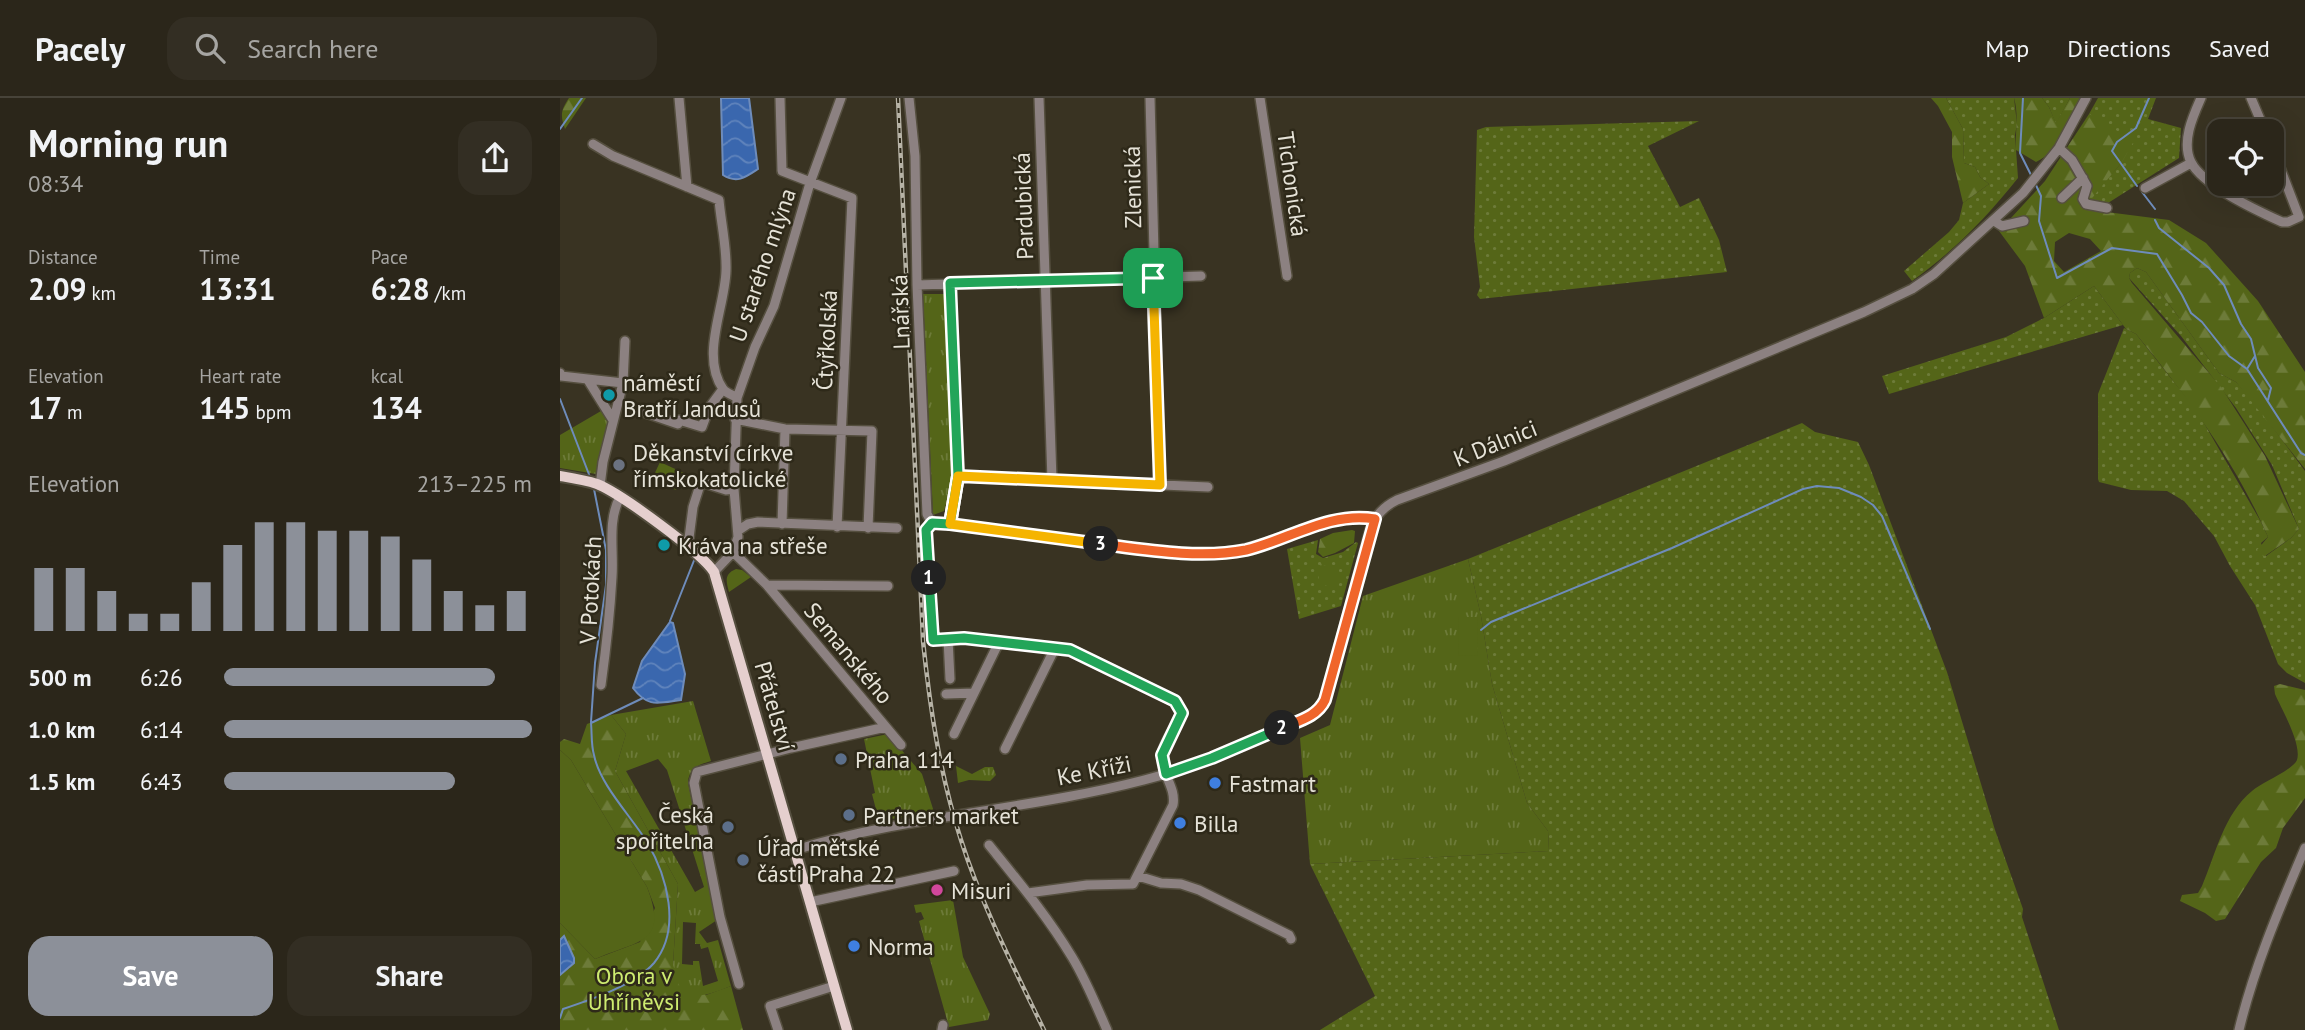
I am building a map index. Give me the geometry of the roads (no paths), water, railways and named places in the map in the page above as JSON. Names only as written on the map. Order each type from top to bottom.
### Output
[{"type":"main road","name":"Přátelství","points":[[560,476],[598,485],[620,498],[706,560],[715,572],[847,1030]]},
{"type":"street","points":[[679,98],[687,187]]},
{"type":"street","points":[[780,98],[782,171],[810,183]]},
{"type":"street","name":"U starého mlýna","points":[[739,530],[734,489],[737,398],[755,347],[774,306],[810,183],[841,98]]},
{"type":"street","name":"Lnářská","points":[[909,98],[915,156],[917,285],[927,514],[932,523],[926,530],[933,640],[948,639]]},
{"type":"street","name":"Pardubická","points":[[1039,98],[1052,480]]},
{"type":"street","name":"Zlenická","points":[[1150,98],[1160,485]]},
{"type":"street","name":"Tichonická","points":[[1260,98],[1287,276]]},
{"type":"street","name":"K Dálnici","points":[[1375,519],[1384,508],[1397,500],[1504,461],[1902,295],[1934,274],[2023,193],[2059,148],[2086,98]]},
{"type":"street","points":[[2201,98],[2188,135],[2188,154],[2191,163],[2207,179]]},
{"type":"street","points":[[2251,98],[2260,119]]},
{"type":"street","points":[[593,144],[613,156],[719,200],[726,269],[724,294],[714,338],[714,364],[723,389],[737,398]]},
{"type":"street","points":[[2059,148],[2072,160],[2087,186],[2083,199],[2086,204],[2108,208]]},
{"type":"street","points":[[2145,188],[2191,163]]},
{"type":"street","points":[[2062,198],[2083,178]]},
{"type":"street","points":[[2231,196],[2273,218],[2288,222],[2299,217],[2284,178]]},
{"type":"street","name":"Čtyřkolská","points":[[810,183],[852,198],[837,527]]},
{"type":"street","points":[[1994,221],[2002,226],[2024,221]]},
{"type":"street","points":[[917,285],[1201,276]]},
{"type":"street","points":[[950,283],[958,476],[950,524]]},
{"type":"street","points":[[598,485],[623,383],[625,341]]},
{"type":"street","points":[[560,373],[561,376],[623,383]]},
{"type":"street","points":[[588,380],[613,420]]},
{"type":"street","points":[[646,414],[678,424],[679,420],[702,427],[709,408],[723,389]]},
{"type":"street","points":[[735,419],[785,429],[872,431],[867,528]]},
{"type":"street","points":[[782,524],[785,429]]},
{"type":"street","points":[[958,476],[1208,487]]},
{"type":"street","points":[[688,546],[693,507],[701,482],[726,490],[734,489]]},
{"type":"street","name":"V Potokách","points":[[601,685],[613,574],[612,530],[615,506],[620,498]]},
{"type":"street","points":[[932,523],[1125,547],[1214,553],[1257,547],[1348,517],[1375,519]]},
{"type":"street","name":"Ke Kříži","points":[[795,850],[932,819],[1107,788],[1166,774],[1244,745],[1313,715],[1327,694],[1375,519]]},
{"type":"street","points":[[715,572],[733,552],[739,530],[752,523],[897,528]]},
{"type":"street","name":"Semanského","points":[[733,552],[767,585],[901,745]]},
{"type":"street","points":[[767,585],[888,586]]},
{"type":"street","points":[[950,679],[948,639],[964,638],[1070,650],[1175,701],[1182,713],[1162,755],[1173,792],[1173,805],[1139,876],[1130,886],[1087,885],[1028,893]]},
{"type":"street","points":[[954,734],[999,642]]},
{"type":"street","points":[[1005,749],[1055,649]]},
{"type":"street","points":[[946,694],[974,692]]},
{"type":"street","points":[[739,984],[720,917],[694,783],[697,772],[886,727]]},
{"type":"street","points":[[989,845],[1028,893],[1074,959],[1107,1030]]},
{"type":"street","points":[[2239,1030],[2247,996],[2305,848]]},
{"type":"street","points":[[810,902],[954,872]]},
{"type":"street","points":[[1139,876],[1199,890],[1289,935],[1291,939]]},
{"type":"street","points":[[778,1030],[770,1006],[834,986]]},
{"type":"water","points":[[721,98],[749,98],[758,169],[741,178],[733,179],[723,175]]},
{"type":"water","points":[[670,622],[673,623],[685,674],[681,700],[654,703],[644,699],[633,688],[642,661]]},
{"type":"water","points":[[564,936],[574,963],[560,975],[560,940]]},
{"type":"waterway","points":[[560,129],[582,98]]},
{"type":"waterway","points":[[2023,98],[2020,153],[2031,175]]},
{"type":"waterway","points":[[2137,186],[2112,151],[2117,142],[2136,128],[2149,98]]},
{"type":"waterway","points":[[2035,183],[2041,196],[2039,221],[2057,278],[2112,248],[2157,254],[2191,313],[2202,322],[2229,356],[2247,369],[2301,453],[2305,455]]},
{"type":"waterway","points":[[2142,192],[2155,209]]},
{"type":"waterway","points":[[2155,220],[2159,228],[2209,268],[2224,285],[2241,324],[2251,339],[2258,368],[2271,388],[2268,400]]},
{"type":"waterway","points":[[2247,369],[2255,356]]},
{"type":"waterway","points":[[560,399],[590,477]]},
{"type":"waterway","points":[[1481,630],[1491,622],[1672,548],[1803,489],[1817,486],[1839,488],[1861,497],[1873,505],[1882,516],[1930,629]]},
{"type":"waterway","points":[[591,722],[595,663],[606,585],[606,550],[594,489]]},
{"type":"waterway","points":[[670,621],[695,558]]},
{"type":"waterway","points":[[560,1018],[563,1009],[612,991],[646,971],[663,949],[668,935],[668,902],[660,870],[647,842],[603,778],[592,747],[591,723],[643,698]]},
{"type":"railway","points":[[898,98],[923,641],[933,717],[947,791],[969,865],[1044,1030]]},
{"type":"place","name":"náměstí Bratří Jandusů","points":[[609,395]]},
{"type":"place","name":"Děkanství církve římskokatolické","points":[[619,465]]},
{"type":"place","name":"Kráva na střeše","points":[[664,545]]},
{"type":"place","name":"Praha 114","points":[[841,759]]},
{"type":"place","name":"Fastmart","points":[[1215,783]]},
{"type":"place","name":"Partners market","points":[[849,815]]},
{"type":"place","name":"Billa","points":[[1180,823]]},
{"type":"place","name":"Česká spořitelna","points":[[728,827]]},
{"type":"place","name":"Úřad mětské části Praha 22","points":[[743,860]]},
{"type":"place","name":"Misuri","points":[[937,890]]},
{"type":"place","name":"Norma","points":[[854,946]]},
{"type":"park label","name":"Obora v Uhříněvsi","points":[[634,988]]}]
